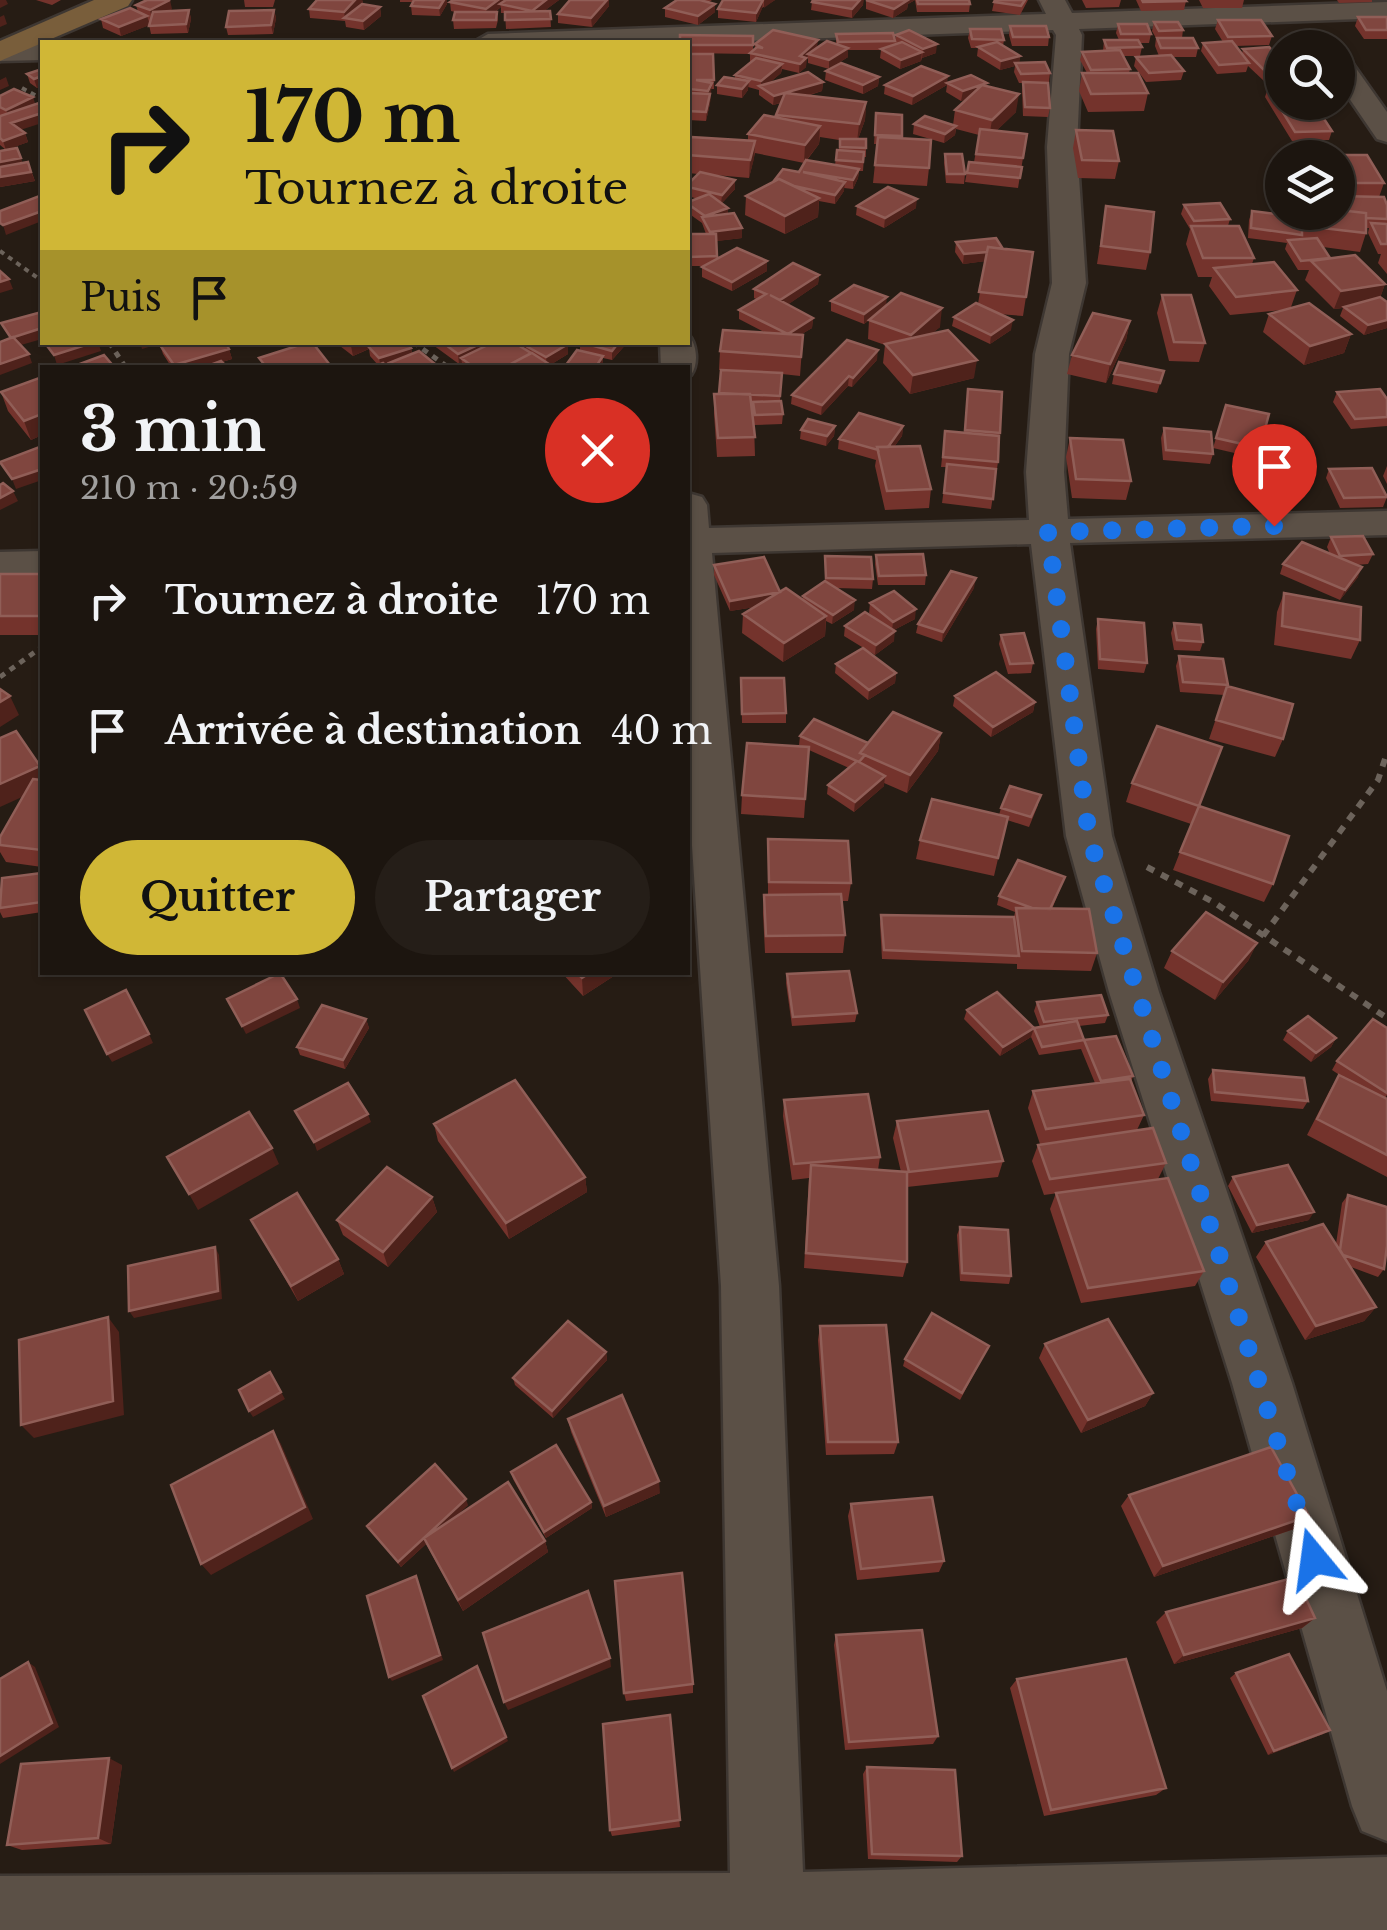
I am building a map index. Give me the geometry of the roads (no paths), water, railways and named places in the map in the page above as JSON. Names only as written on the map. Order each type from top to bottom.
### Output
[{"type":"street","points":[[0,53],[118,0]]},
{"type":"street","points":[[654,0],[658,40],[1058,10],[1297,6],[1387,10]]},
{"type":"street","points":[[1297,6],[1314,30]]},
{"type":"street","points":[[1058,10],[1069,35],[1062,147],[1069,282],[1052,354],[1045,472],[1048,532],[1089,836],[1134,992],[1262,1384],[1387,1806]]},
{"type":"street","points":[[0,53],[40,52]]},
{"type":"street","points":[[1355,87],[1387,133]]},
{"type":"street","points":[[690,529],[1048,532],[1387,523]]},
{"type":"street","points":[[690,541],[750,1286],[768,1920]]},
{"type":"street","points":[[0,566],[40,564]]},
{"type":"street","points":[[0,1913],[768,1920],[1387,1894]]}]
